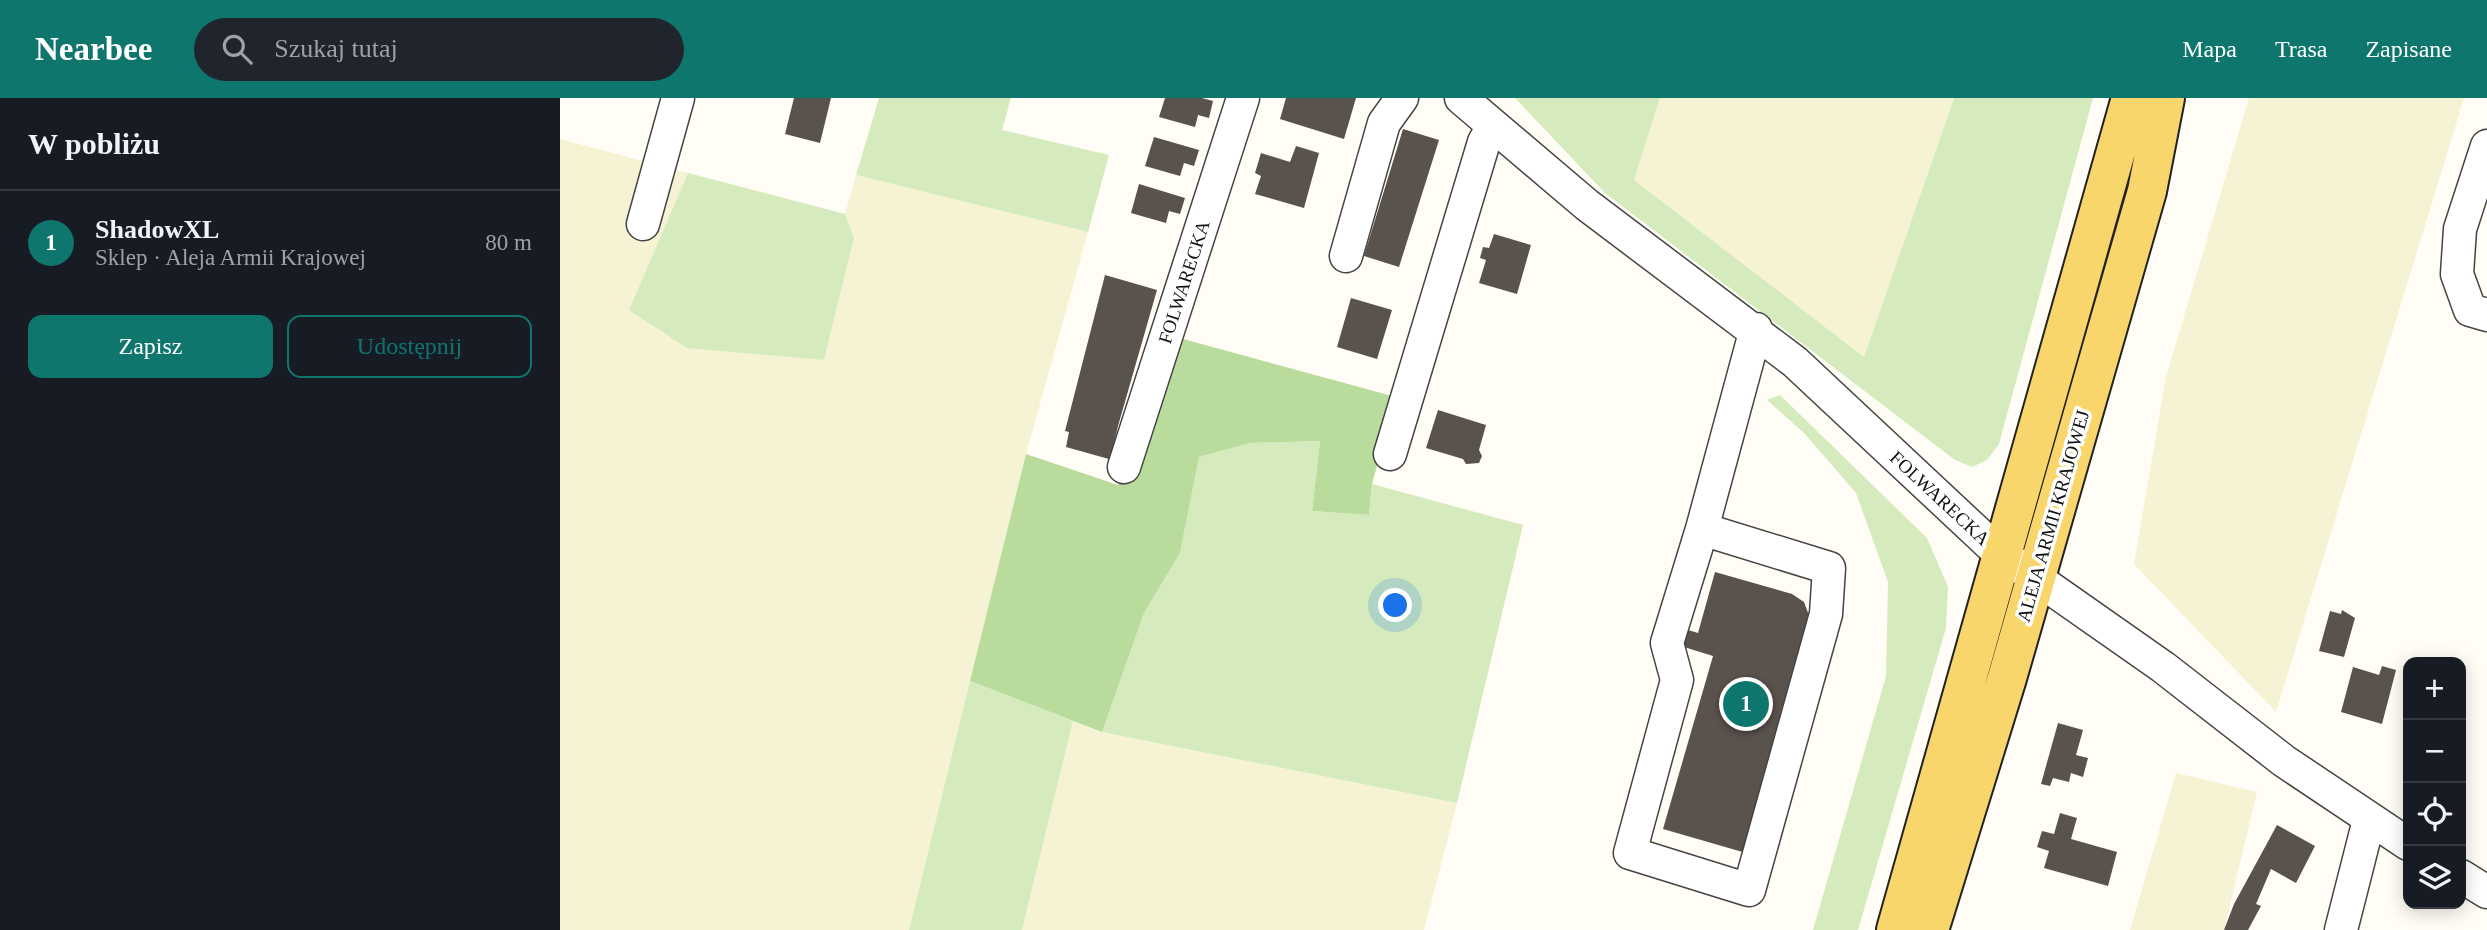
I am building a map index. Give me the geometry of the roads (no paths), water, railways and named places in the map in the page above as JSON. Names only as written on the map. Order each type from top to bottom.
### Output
[{"type":"main road","name":"ALEJA ARMII KRAJOWEJ","points":[[1896,930],[2131,98]]},
{"type":"main road","name":"ALEJA ARMII KRAJOWEJ","points":[[1930,930],[2147,191],[2165,98]]},
{"type":"street","points":[[643,224],[678,98]]},
{"type":"street","name":"FOLWARECKA","points":[[1124,467],[1243,98]]},
{"type":"street","points":[[1346,256],[1384,122],[1402,98]]},
{"type":"street","name":"FOLWARECKA","points":[[1461,98],[1587,205],[1756,329],[2002,555],[2369,820],[2403,841]]},
{"type":"street","points":[[1390,454],[1484,142],[1493,126]]},
{"type":"street","points":[[2487,146],[2460,229],[2456,274],[2470,310],[2487,315]]},
{"type":"street","points":[[1702,529],[1829,568],[1826,614],[1749,890],[1630,853],[1677,680],[1667,643],[1702,529],[1756,329]]},
{"type":"street","points":[[2341,930],[2369,820]]},
{"type":"street","points":[[2466,879],[2487,892]]},
{"type":"place","name":"ShadowXL","points":[[1746,704]]}]
